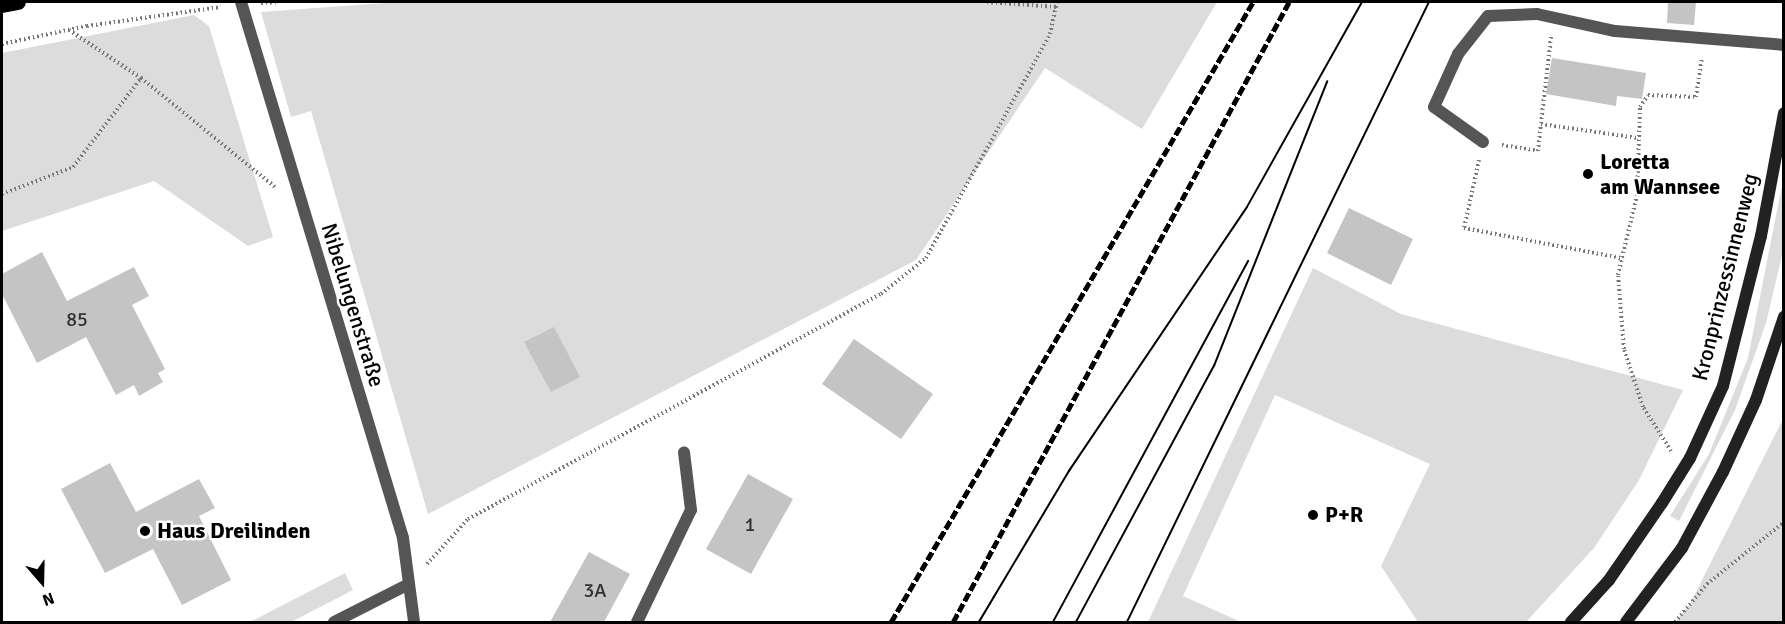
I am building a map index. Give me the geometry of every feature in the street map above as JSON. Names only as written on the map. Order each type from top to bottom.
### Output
[{"type":"main road","points":[[2,5],[18,2]]},
{"type":"main road","name":"Kronprinzessinnenweg","points":[[1571,622],[1609,580],[1683,469],[1723,386],[1761,236],[1784,113]]},
{"type":"main road","points":[[1626,622],[1682,548],[1723,472],[1756,400],[1784,317]]},
{"type":"street","name":"Nibelungenstraße","points":[[241,2],[301,209],[403,538],[414,622]]},
{"type":"street","points":[[1483,142],[1434,107],[1458,54],[1488,16],[1518,13],[1615,31],[1784,45]]},
{"type":"street","points":[[637,622],[691,510],[684,452]]},
{"type":"street","points":[[334,622],[409,584]]},
{"type":"path","points":[[267,2],[278,2]]},
{"type":"path","points":[[409,584],[468,519],[881,294],[926,258],[1050,34],[1057,4],[987,2]]},
{"type":"path","points":[[2,44],[69,30],[218,7]]},
{"type":"path","points":[[1553,18],[1538,151],[1483,142],[1464,228],[1622,258]]},
{"type":"path","points":[[69,30],[141,78],[301,209]]},
{"type":"path","points":[[1683,469],[1643,407],[1624,349],[1618,275],[1637,195],[1640,107],[1648,94],[1696,97],[1705,39]]},
{"type":"path","points":[[2,194],[73,167],[141,78]]},
{"type":"path","points":[[1541,124],[1638,138]]},
{"type":"path","points":[[1675,622],[1707,585],[1784,522]]},
{"type":"shaded area","points":[[399,2],[1217,2],[1142,129],[1045,68],[916,260],[428,514],[311,111],[291,117],[261,12]]},
{"type":"shaded area","points":[[194,15],[209,26],[273,237],[248,246],[154,181],[2,231],[2,53]]},
{"type":"shaded area","points":[[1783,180],[1783,251],[1766,323],[1735,410],[1679,521],[1670,516],[1709,454],[1748,358]]},
{"type":"shaded area","points":[[1313,268],[1401,314],[1683,390],[1639,480],[1594,548],[1526,622],[1418,622],[1381,566],[1430,464],[1275,395],[1183,596],[1241,622],[1148,622]]},
{"type":"shaded area","points":[[1783,419],[1783,622],[1675,622],[1690,604]]},
{"type":"shaded area","points":[[345,573],[353,590],[291,622],[250,622]]},
{"type":"building","points":[[1668,2],[1696,2],[1694,25],[1667,23]]},
{"type":"building","points":[[1552,58],[1646,73],[1642,99],[1617,96],[1616,106],[1546,94]]},
{"type":"building","points":[[1349,208],[1413,239],[1391,285],[1327,253]]},
{"type":"building","points":[[42,252],[67,301],[134,267],[149,296],[132,305],[165,369],[158,373],[163,382],[139,396],[134,385],[116,395],[86,337],[37,363],[2,294],[2,274]]},
{"type":"building","points":[[554,327],[580,377],[551,392],[524,342]]},
{"type":"building","points":[[854,339],[933,394],[901,439],[822,384]]},
{"type":"building","name":"Haus Dreilinden","points":[[110,463],[136,512],[199,479],[215,508],[199,516],[231,580],[182,605],[153,549],[105,573],[61,489]]},
{"type":"building","points":[[748,474],[793,499],[751,574],[706,549]]},
{"type":"building","points":[[589,552],[630,574],[604,622],[550,622]]},
{"type":"tram line","points":[[979,622],[1069,471],[1247,207],[1362,2]]},
{"type":"tram line","points":[[1127,622],[1429,2]]},
{"type":"tram line","points":[[1076,622],[1214,366],[1327,82]]},
{"type":"tram line","points":[[1053,622],[1248,261]]},
{"type":"railway","points":[[891,622],[1253,2]]},
{"type":"railway","points":[[953,622],[1289,2]]},
{"type":"place","name":"Loretta am Wannsee","points":[[1588,174]]},
{"type":"place","name":"P+R","points":[[1313,515]]},
{"type":"place","name":"Haus Dreilinden","points":[[145,531]]}]
